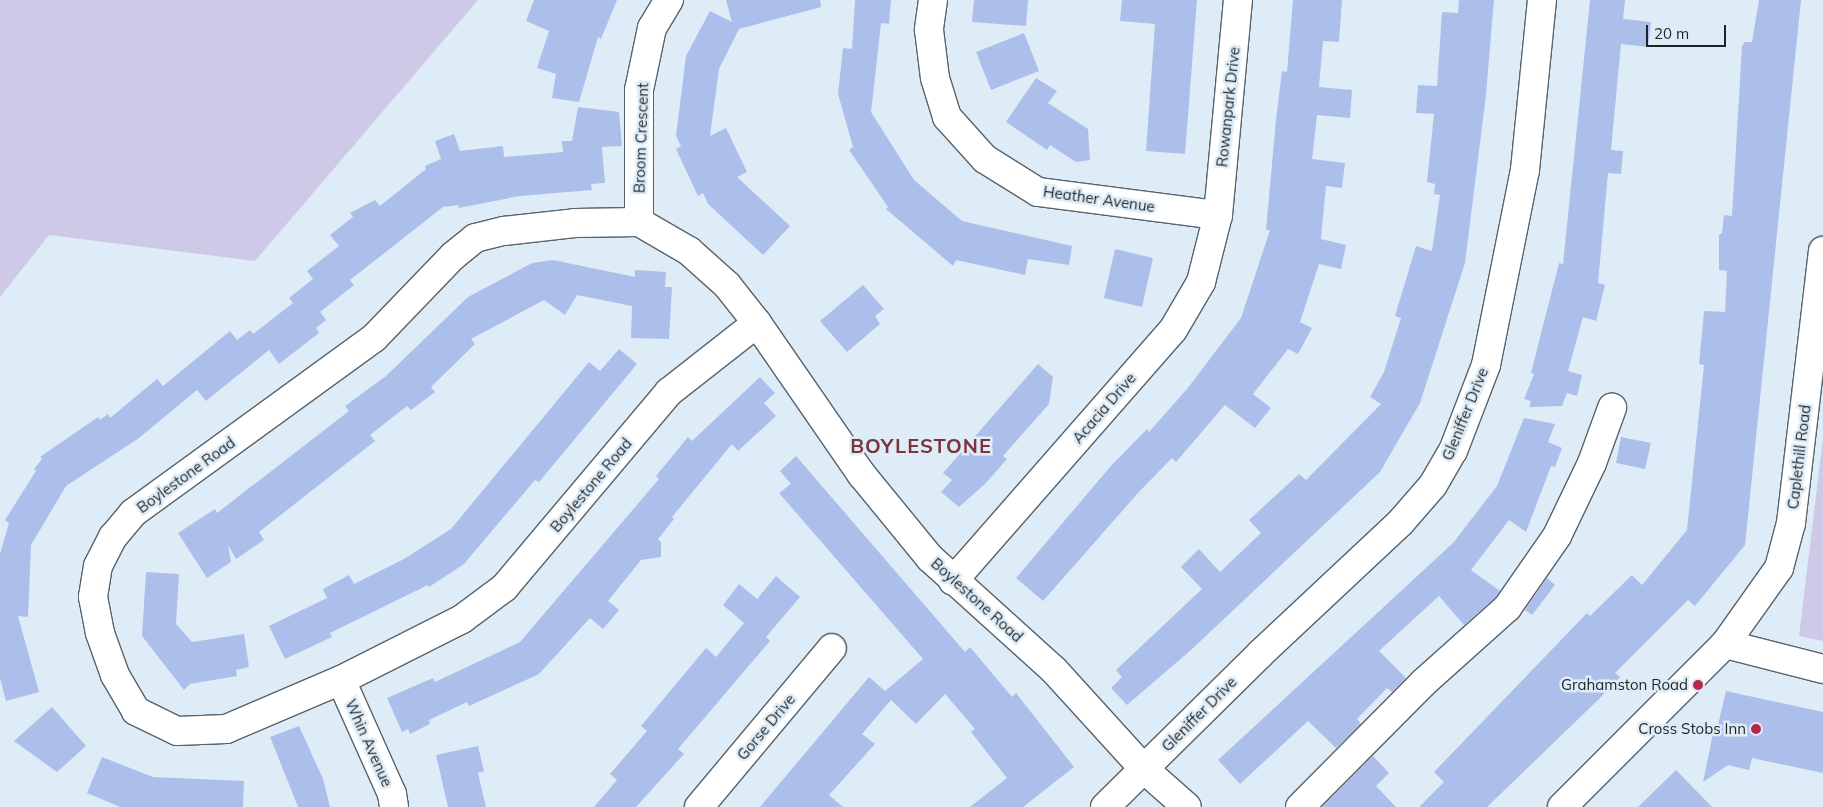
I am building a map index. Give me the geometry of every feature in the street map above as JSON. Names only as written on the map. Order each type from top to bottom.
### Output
[{"type":"street","name":"Broom Crescent","points":[[639,222],[639,90],[652,28],[669,0]]},
{"type":"street","name":"Heather Avenue","points":[[933,0],[929,30],[935,78],[947,117],[985,159],[1038,192],[1218,215]]},
{"type":"street","name":"Rowanpark Drive","points":[[1218,215],[1238,0]]},
{"type":"street","name":"Gleniffer Drive","points":[[1105,807],[1260,654],[1400,523],[1433,484],[1453,451],[1486,365],[1523,180],[1542,0]]},
{"type":"street","name":"Acacia Drive","points":[[954,581],[1173,330],[1201,282],[1218,215]]},
{"type":"street","name":"Boylestone Road","points":[[757,323],[669,392],[505,587],[462,619],[341,680],[226,729],[176,731],[136,711],[115,675],[100,633],[93,597],[98,566],[113,536],[133,513],[374,338],[475,238],[504,231],[575,223],[639,222],[689,251],[727,285],[757,323],[862,475],[930,558],[1053,669],[1144,769],[1187,807]]},
{"type":"street","name":"Caplethill Road","points":[[1562,807],[1725,644],[1775,575],[1782,559],[1791,523],[1823,251]]},
{"type":"street","points":[[1300,807],[1423,683],[1507,608],[1557,536],[1592,463],[1612,408]]},
{"type":"street","points":[[1725,644],[1823,669]]},
{"type":"street","name":"Gorse Drive","points":[[700,807],[832,648]]},
{"type":"street","name":"Whin Avenue","points":[[341,680],[392,794],[394,807]]},
{"type":"shaded area","points":[[0,0],[478,0],[255,261],[49,235],[0,297]]},
{"type":"shaded area","points":[[1823,438],[1823,641],[1799,636]]},
{"type":"building","points":[[534,0],[617,0],[601,39],[598,37],[579,102],[552,98],[556,74],[537,68],[549,31],[526,21]]},
{"type":"building","points":[[726,0],[820,0],[821,7],[739,29],[719,69],[710,136],[726,128],[747,172],[737,177],[790,226],[763,255],[708,204],[703,193],[698,196],[676,149],[681,146],[676,136],[686,56],[710,11],[732,22]]},
{"type":"building","points":[[855,0],[891,0],[889,24],[881,23],[871,112],[914,180],[962,221],[1072,246],[1069,265],[1028,259],[1025,275],[956,260],[953,266],[886,209],[888,207],[849,150],[853,147],[838,94],[843,48],[852,49]]},
{"type":"building","points":[[974,0],[1028,0],[1026,26],[972,22]]},
{"type":"building","points":[[1122,0],[1197,0],[1185,154],[1146,151],[1155,24],[1120,21]]},
{"type":"building","points":[[1293,0],[1342,0],[1339,42],[1323,41],[1319,87],[1352,90],[1350,118],[1317,115],[1312,159],[1345,163],[1342,188],[1326,186],[1321,239],[1346,245],[1341,269],[1319,264],[1300,322],[1312,328],[1298,354],[1288,349],[1253,394],[1271,408],[1255,428],[1225,405],[1176,462],[1172,458],[1138,493],[1043,601],[1016,578],[1110,467],[1147,429],[1149,432],[1187,389],[1241,318],[1270,230],[1266,230],[1276,120],[1282,71],[1287,72]]},
{"type":"building","points":[[1459,0],[1494,0],[1486,95],[1465,263],[1420,403],[1380,472],[1191,650],[1127,705],[1111,688],[1122,677],[1116,670],[1202,589],[1181,567],[1199,549],[1220,572],[1261,533],[1249,520],[1299,474],[1306,480],[1381,404],[1370,397],[1384,372],[1401,318],[1395,316],[1416,246],[1432,251],[1440,195],[1434,194],[1435,184],[1427,182],[1434,114],[1416,113],[1418,85],[1437,86],[1442,12],[1458,13]]},
{"type":"building","points":[[1590,0],[1625,0],[1623,19],[1651,22],[1648,47],[1621,44],[1611,150],[1623,151],[1621,174],[1608,173],[1598,283],[1605,285],[1596,321],[1583,317],[1568,371],[1582,375],[1577,396],[1567,393],[1562,406],[1529,407],[1531,401],[1524,399],[1534,374],[1531,373],[1559,263],[1563,264]]},
{"type":"building","points":[[1759,0],[1801,0],[1745,545],[1695,606],[1688,600],[1615,673],[1620,677],[1598,700],[1487,807],[1419,807],[1444,782],[1434,772],[1587,613],[1590,616],[1632,575],[1642,585],[1687,530],[1704,365],[1699,364],[1704,311],[1725,312],[1727,271],[1719,270],[1719,235],[1722,233],[1724,215],[1732,216],[1742,46],[1745,42],[1752,42]]},
{"type":"building","points":[[1024,33],[1039,71],[991,90],[976,52]]},
{"type":"building","points":[[1036,78],[1057,91],[1048,103],[1088,129],[1090,160],[1076,162],[1050,145],[1047,150],[1006,122]]},
{"type":"building","points":[[578,107],[619,112],[622,146],[602,147],[605,183],[591,184],[592,190],[520,196],[459,208],[458,205],[443,207],[350,280],[354,285],[320,312],[326,320],[316,328],[319,333],[279,364],[269,350],[206,401],[197,390],[139,438],[66,486],[31,545],[28,617],[18,616],[39,692],[6,701],[0,678],[0,554],[9,523],[5,520],[36,471],[34,469],[42,459],[40,457],[98,417],[100,420],[108,414],[110,418],[157,379],[163,386],[230,331],[237,340],[250,330],[253,334],[293,303],[289,298],[313,279],[307,271],[339,246],[330,235],[353,217],[350,213],[375,200],[380,206],[426,169],[425,166],[441,159],[435,141],[454,134],[460,151],[503,146],[504,157],[563,152],[562,141],[572,141]]},
{"type":"building","points":[[1115,249],[1153,258],[1142,307],[1104,298]]},
{"type":"building","points":[[553,260],[635,277],[635,270],[666,272],[665,287],[672,287],[669,339],[631,338],[632,306],[577,295],[565,315],[544,300],[471,339],[475,344],[431,387],[435,392],[411,410],[407,406],[370,435],[375,441],[259,532],[264,540],[236,559],[228,545],[231,562],[207,578],[178,533],[215,509],[217,513],[349,411],[345,406],[386,376],[468,297],[532,263]]},
{"type":"building","points":[[863,285],[884,309],[875,316],[880,324],[847,352],[820,321]]},
{"type":"building","points":[[619,349],[637,364],[539,482],[535,480],[464,564],[429,587],[428,585],[330,633],[332,637],[285,659],[269,626],[327,598],[323,589],[349,575],[354,584],[404,559],[451,529],[589,362],[600,371]]},
{"type":"building","points":[[1038,364],[1053,377],[1049,404],[1003,456],[1007,459],[985,484],[959,507],[941,492],[952,480],[943,473]]},
{"type":"building","points":[[760,377],[775,393],[764,403],[776,416],[738,451],[732,444],[672,517],[674,519],[658,539],[661,542],[661,557],[641,560],[608,601],[619,610],[603,629],[590,618],[539,674],[469,706],[467,702],[429,720],[430,724],[410,734],[408,729],[402,732],[387,698],[433,678],[435,682],[520,642],[659,479],[656,476],[688,437],[692,441]]},
{"type":"building","points":[[1524,418],[1555,424],[1548,442],[1562,448],[1555,467],[1551,466],[1526,532],[1509,520],[1471,570],[1500,591],[1495,598],[1464,625],[1439,596],[1379,651],[1406,678],[1392,692],[1387,688],[1357,719],[1361,724],[1336,748],[1308,721],[1240,784],[1218,760],[1453,543],[1497,486]]},
{"type":"building","points":[[1621,437],[1651,443],[1645,469],[1616,463]]},
{"type":"building","points":[[796,456],[965,652],[970,647],[1012,697],[1016,693],[1074,767],[1023,807],[970,807],[1007,778],[971,732],[975,729],[945,694],[916,724],[891,700],[862,734],[875,744],[829,795],[843,807],[760,807],[869,677],[885,691],[923,659],[779,493],[791,484],[780,471]]},
{"type":"building","points":[[146,572],[179,574],[176,624],[192,642],[244,634],[249,667],[236,670],[237,676],[190,684],[184,690],[142,636]]},
{"type":"building","points":[[776,576],[800,597],[766,637],[770,641],[678,749],[684,754],[636,807],[594,807],[617,780],[610,774],[647,731],[641,726],[706,648],[716,657],[744,623],[723,605],[739,584],[757,599]]},
{"type":"building","points":[[1547,578],[1555,585],[1532,615],[1525,610]]},
{"type":"building","points":[[1726,691],[1823,712],[1823,773],[1752,758],[1749,770],[1728,765],[1703,782],[1715,724],[1718,725]]},
{"type":"building","points":[[52,707],[86,746],[57,772],[14,741]]},
{"type":"building","points":[[299,726],[323,779],[330,807],[298,807],[270,737]]},
{"type":"building","points":[[478,746],[484,771],[478,773],[486,807],[448,807],[436,755]]},
{"type":"building","points":[[1373,756],[1389,773],[1376,786],[1396,807],[1322,807]]},
{"type":"building","points":[[102,757],[153,777],[244,781],[243,807],[120,807],[87,793]]},
{"type":"building","points":[[1676,770],[1712,807],[1638,807]]},
{"type":"place","name":"Grahamston Road","points":[[1698,685]]},
{"type":"place","name":"Cross Stobs Inn","points":[[1756,729]]},
{"type":"district","name":"BOYLESTONE","points":[[921,445]]}]
